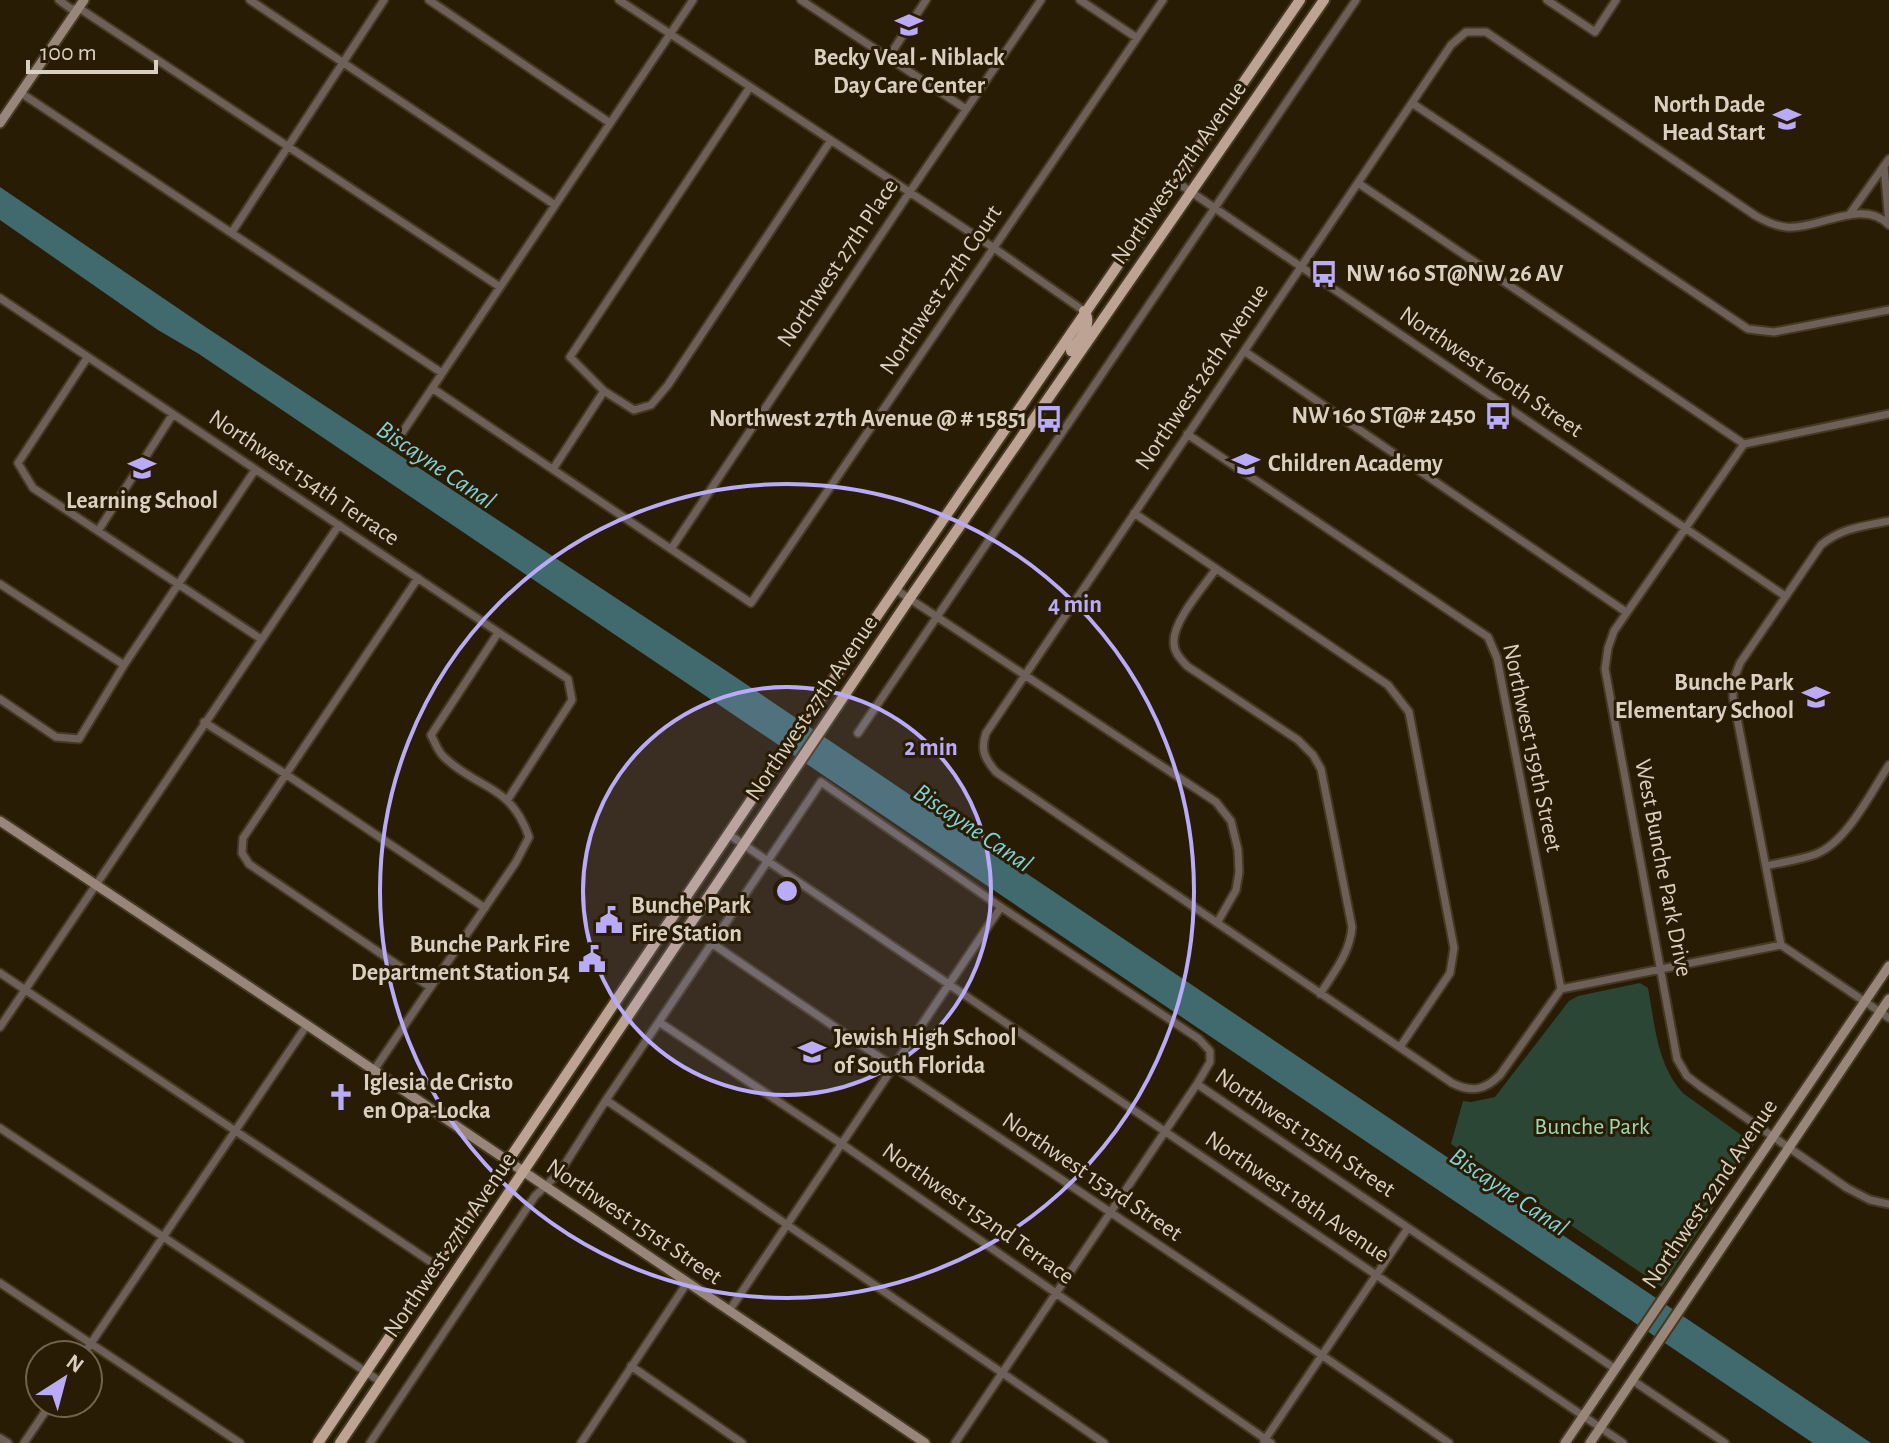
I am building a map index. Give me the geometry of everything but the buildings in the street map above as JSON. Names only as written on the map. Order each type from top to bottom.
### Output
[{"type":"main road","points":[[1302,0],[1317,10]]},
{"type":"main road","name":"Northwest 27th Avenue","points":[[318,1443],[807,717],[1084,311],[1302,0]]},
{"type":"main road","name":"Northwest 27th Avenue","points":[[340,1443],[910,598],[1324,0]]},
{"type":"main road","points":[[1045,402],[1044,392],[1088,325],[1084,311]]},
{"type":"main road","points":[[639,966],[655,977]]},
{"type":"street","points":[[59,0],[71,9],[80,3]]},
{"type":"street","points":[[250,0],[555,205]]},
{"type":"street","points":[[232,232],[384,0]]},
{"type":"street","points":[[429,0],[610,123]]},
{"type":"street","points":[[619,0],[1084,311]]},
{"type":"street","points":[[402,433],[693,0]]},
{"type":"street","points":[[888,58],[926,0]]},
{"type":"street","name":"Northwest 27th Place","points":[[671,549],[1041,0]]},
{"type":"street","points":[[1080,0],[1137,38]]},
{"type":"street","name":"Northwest 27th Court","points":[[671,549],[751,603],[1163,0]]},
{"type":"street","name":"Northwest 27th Avenue","points":[[858,733],[1356,0]]},
{"type":"street","points":[[1547,0],[1595,32],[1616,0]]},
{"type":"street","points":[[807,2],[966,109]]},
{"type":"street","points":[[0,123],[80,3]]},
{"type":"street","points":[[80,3],[287,146],[500,287]]},
{"type":"street","name":"Northwest 26th Avenue","points":[[1217,923],[996,772],[986,760],[983,750],[986,733],[1451,45],[1466,32],[1486,32],[1772,224],[1788,228],[1849,215]]},
{"type":"street","points":[[750,87],[570,357],[604,391],[634,410],[651,405],[668,385],[831,140]]},
{"type":"street","points":[[21,93],[442,373]]},
{"type":"street","points":[[1412,103],[1748,329],[1774,332],[1889,310]]},
{"type":"street","points":[[1849,215],[1887,162]]},
{"type":"street","points":[[1887,162],[1884,185],[1889,224]]},
{"type":"street","name":"Northwest 160th Street","points":[[1175,181],[1785,596]]},
{"type":"street","points":[[1873,181],[1884,185]]},
{"type":"street","points":[[1358,183],[1744,444],[1889,414]]},
{"type":"street","points":[[1858,203],[1866,215]]},
{"type":"street","points":[[1875,215],[1886,203]]},
{"type":"street","points":[[1849,215],[1875,215],[1889,224]]},
{"type":"street","name":"Northwest 154th Terrace","points":[[2,303],[568,679],[572,700],[508,799]]},
{"type":"street","points":[[1244,351],[1626,612]]},
{"type":"street","points":[[87,358],[18,463],[33,488],[261,639]]},
{"type":"street","points":[[432,388],[671,549]]},
{"type":"street","points":[[553,469],[604,391]]},
{"type":"street","points":[[98,531],[173,414]]},
{"type":"street","name":"Northwest 159th Street","points":[[1187,434],[1488,637],[1497,658],[1561,989]]},
{"type":"street","name":"West Bunche Park Drive","points":[[1744,444],[1626,612],[1608,648],[1605,669],[1677,1059],[1687,1076],[1847,1188],[1870,1200],[1889,1204]]},
{"type":"street","points":[[0,699],[56,737],[79,739],[124,665],[255,470]]},
{"type":"street","points":[[1134,513],[1388,685],[1409,712],[1454,948],[1450,973],[1400,1047]]},
{"type":"street","points":[[1885,1015],[1781,945],[1733,697],[1734,679],[1740,663],[1821,545],[1833,535],[1850,528],[1889,521]]},
{"type":"street","points":[[0,1027],[339,525]]},
{"type":"street","points":[[1216,569],[1183,617],[1175,632],[1174,645],[1187,666],[1298,740],[1313,755],[1321,769],[1352,927],[1351,941],[1344,957],[1320,994]]},
{"type":"street","points":[[418,578],[243,838],[242,853],[249,864],[430,987]]},
{"type":"street","points":[[0,584],[124,665]]},
{"type":"street","points":[[895,589],[1216,802],[1231,821],[1238,850],[1239,872],[1236,890],[1217,923],[1452,1083],[1467,1090],[1489,1086],[1500,1075],[1561,989],[1781,945]]},
{"type":"street","points":[[374,1070],[516,862],[529,837],[522,818],[508,799],[442,756],[431,735],[498,633]]},
{"type":"street","points":[[204,722],[485,908]]},
{"type":"street","points":[[1766,866],[1816,854],[1832,845],[1846,830],[1889,765]]},
{"type":"street","name":"Northwest 27th Avenue","points":[[370,1443],[535,1196],[560,1172],[821,782]]},
{"type":"street","name":"Northwest 155th Street","points":[[821,782],[1199,1039],[1210,1051],[1210,1062],[1197,1084],[1614,1368]]},
{"type":"street","name":"Northwest 151st Street","points":[[0,821],[925,1443]]},
{"type":"street","name":"Northwest 18th Avenue","points":[[728,834],[1623,1443]]},
{"type":"street","points":[[729,1311],[1001,907]]},
{"type":"street","name":"Northwest 153rd Street","points":[[713,944],[1449,1443]]},
{"type":"street","name":"Northwest 22nd Avenue","points":[[1565,1443],[1889,966]]},
{"type":"street","points":[[0,973],[437,1266]]},
{"type":"street","name":"Northwest 22nd Avenue","points":[[1590,1443],[1788,1147],[1885,1015],[1889,999]]},
{"type":"street","name":"Northwest 152nd Terrace","points":[[659,1022],[1056,1292],[1266,1442]]},
{"type":"street","points":[[93,1339],[307,1025]]},
{"type":"street","points":[[955,1443],[1197,1084]]},
{"type":"street","points":[[606,1100],[1104,1443]]},
{"type":"street","points":[[0,1128],[381,1382]]},
{"type":"street","points":[[1266,1442],[1408,1228]]},
{"type":"street","points":[[0,1283],[84,1339]]},
{"type":"street","points":[[581,1443],[687,1283]]},
{"type":"street","points":[[104,1352],[240,1443]]},
{"type":"street","points":[[631,1366],[742,1443]]},
{"type":"street","points":[[1632,1380],[1725,1443]]},
{"type":"street","points":[[24,1443],[40,1419]]},
{"type":"street","points":[[0,1438],[8,1443]]},
{"type":"green space","name":"Bunche Park","points":[[1640,983],[1648,988],[1658,1044],[1675,1083],[1684,1094],[1754,1144],[1662,1287],[1451,1144],[1463,1101],[1495,1097],[1569,1001],[1578,996]]},
{"type":"water","points":[[0,187],[207,328],[722,668],[1871,1443],[1813,1443],[199,354],[158,330],[0,220]]},
{"type":"place","name":"Becky Veal - Niblack Day Care Center","points":[[909,25]]},
{"type":"place","name":"North Dade Head Start","points":[[1787,119]]},
{"type":"place","name":"NW 160 ST@NW 26 AV","points":[[1324,274]]},
{"type":"place","name":"NW 160 ST@# 2450","points":[[1498,416]]},
{"type":"place","name":"Northwest 27th Avenue @ # 15851","points":[[1049,419]]},
{"type":"place","name":"Children Academy","points":[[1246,464]]},
{"type":"place","name":"Learning School","points":[[142,468]]},
{"type":"place","name":"Bunche Park Elementary School","points":[[1816,697]]},
{"type":"place","name":"Bunche Park Fire Station","points":[[609,920]]},
{"type":"place","name":"Bunche Park Fire Department Station 54","points":[[592,959]]},
{"type":"place","name":"Jewish High School of South Florida","points":[[812,1052]]},
{"type":"place","name":"Iglesia de Cristo en Opa-Locka","points":[[341,1097]]},
{"type":"water label","name":"Biscayne Canal","points":[[436,465]]},
{"type":"water label","name":"Biscayne Canal","points":[[973,828]]},
{"type":"water label","name":"Biscayne Canal","points":[[1509,1192]]}]
